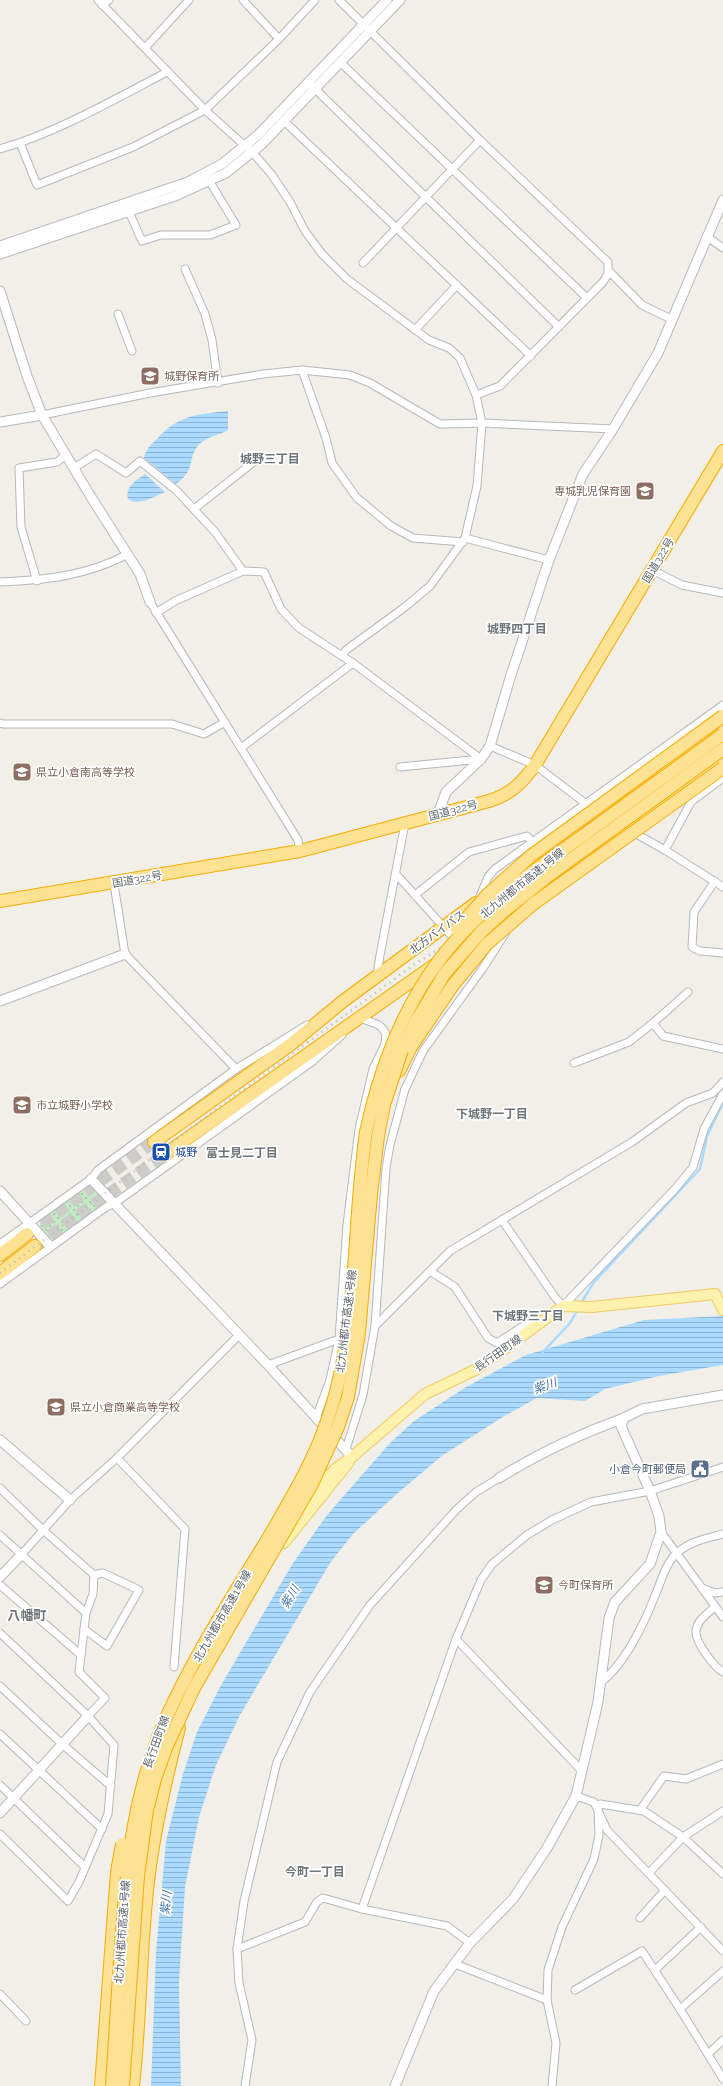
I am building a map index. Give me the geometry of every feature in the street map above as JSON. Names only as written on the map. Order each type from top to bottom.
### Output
[{"type":"highway","name":"国道322号","points":[[0,901],[114,884],[300,851],[489,801],[510,792],[521,782],[535,765],[652,570],[719,466],[723,451]]},
{"type":"highway","points":[[391,1045],[401,1014],[432,961],[488,894],[508,875],[557,836],[723,716]]},
{"type":"highway","name":"北方バイパス","points":[[154,1142],[290,1045],[377,975],[477,902],[723,727]]},
{"type":"highway","name":"北九州都市高速1号線","points":[[111,2086],[125,1881],[130,1840],[144,1774],[168,1712],[199,1655],[299,1484],[327,1423],[344,1362],[366,1132],[373,1099],[391,1045],[404,1017],[423,984],[452,944],[472,924],[541,866],[723,734]]},
{"type":"highway","name":"北九州都市高速1号線","points":[[123,2086],[142,1843],[155,1779],[166,1748],[181,1719],[194,1688],[312,1484],[338,1427],[348,1396],[357,1349],[371,1194],[378,1136],[391,1078],[402,1050],[415,1023],[450,968],[482,931],[524,894],[723,749]]},
{"type":"highway","points":[[164,1155],[525,902],[723,759]]},
{"type":"highway","points":[[371,1194],[387,1107],[396,1079],[411,1047],[430,1017],[468,965],[487,944],[533,904],[723,768]]},
{"type":"highway","points":[[0,1254],[28,1229]]},
{"type":"highway","points":[[0,1273],[35,1246]]},
{"type":"highway","points":[[101,2086],[117,1872],[122,1842],[140,1774],[152,1741],[168,1712]]},
{"type":"highway","points":[[133,2086],[139,2023],[146,1900],[164,1785],[181,1719]]},
{"type":"main road","points":[[563,1306],[592,1307],[720,1300]]},
{"type":"main road","name":"長行田町線","points":[[111,2086],[124,1872],[139,1791],[154,1743],[169,1707],[216,1623],[288,1520],[349,1453],[425,1394],[476,1370],[563,1306]]},
{"type":"main road","name":"長行田町線","points":[[127,2086],[140,1884],[146,1835],[159,1775],[187,1701],[230,1622],[291,1532],[341,1474],[349,1453]]},
{"type":"street","points":[[100,2],[109,0]]},
{"type":"street","points":[[145,48],[189,0]]},
{"type":"street","points":[[243,0],[279,39]]},
{"type":"street","points":[[20,143],[37,185],[133,148],[205,110],[279,39],[315,0]]},
{"type":"street","points":[[339,0],[480,140],[608,262],[608,271],[603,282],[531,356],[500,386],[476,395]]},
{"type":"street","points":[[0,246],[188,182],[222,164],[244,147],[340,62],[387,0]]},
{"type":"street","points":[[0,254],[129,212],[210,182],[253,153],[284,122],[312,86],[367,28],[400,0]]},
{"type":"street","points":[[100,2],[167,72],[244,147],[253,153],[272,174],[290,202],[305,231],[322,254],[347,279],[429,340],[449,348],[460,358],[476,395],[482,423],[477,486],[464,540],[430,586],[405,607],[346,650],[342,656]]},
{"type":"street","points":[[340,62],[587,298]]},
{"type":"street","points":[[0,149],[20,143],[98,108],[167,72]]},
{"type":"street","points":[[312,86],[559,326]]},
{"type":"street","points":[[284,122],[531,356]]},
{"type":"street","points":[[363,263],[480,140]]},
{"type":"street","points":[[126,203],[142,241],[161,236],[210,235],[236,225],[210,182]]},
{"type":"street","points":[[438,814],[446,792],[481,759],[490,746],[511,675],[549,560],[583,474],[613,429],[658,353],[673,320],[706,236],[723,200]]},
{"type":"street","points":[[706,236],[723,248]]},
{"type":"street","points":[[186,269],[205,314],[212,340],[218,383]]},
{"type":"street","points":[[608,271],[642,305],[673,320]]},
{"type":"street","points":[[415,330],[457,285]]},
{"type":"street","points":[[0,291],[27,376],[42,415],[128,554],[144,582],[150,602],[156,613],[298,840],[300,851]]},
{"type":"street","points":[[118,314],[132,351]]},
{"type":"street","points":[[0,422],[150,393],[218,383],[263,374],[302,370],[350,375],[370,382],[440,424],[482,423],[613,429]]},
{"type":"street","points":[[302,370],[326,438],[332,463],[357,498],[391,526],[413,538],[464,540],[549,560]]},
{"type":"street","points":[[74,468],[96,454],[126,473],[140,461],[177,491],[215,532],[243,571]]},
{"type":"street","points":[[36,581],[21,527],[19,468],[57,462],[66,455]]},
{"type":"street","points":[[194,510],[260,457]]},
{"type":"street","points":[[0,582],[36,581],[93,570],[128,554]]},
{"type":"street","points":[[652,570],[682,585],[723,593]]},
{"type":"street","points":[[156,613],[175,601],[243,571],[264,572],[281,609],[299,628],[353,663],[481,759]]},
{"type":"street","points":[[241,748],[353,663]]},
{"type":"street","points":[[477,902],[492,872],[723,705]]},
{"type":"street","points":[[0,723],[172,724],[204,734],[225,722]]},
{"type":"street","points":[[490,746],[535,765],[586,804],[665,850],[723,887]]},
{"type":"street","points":[[400,767],[481,759]]},
{"type":"street","points":[[665,850],[692,802],[723,778]]},
{"type":"street","points":[[377,975],[405,823]]},
{"type":"street","points":[[416,895],[469,852],[527,836],[532,842]]},
{"type":"street","points":[[396,874],[416,895],[443,928],[483,968]]},
{"type":"street","points":[[715,881],[694,912],[692,947],[700,951],[723,953]]},
{"type":"street","points":[[114,884],[125,954],[236,1069]]},
{"type":"street","points":[[349,1453],[363,1395],[375,1326],[386,1168],[390,1145],[405,1089],[423,1051],[483,968],[525,902]]},
{"type":"street","points":[[0,1001],[125,954]]},
{"type":"street","points":[[574,1063],[630,1042],[688,992]]},
{"type":"street","points":[[0,1244],[28,1229],[91,1179],[98,1170],[236,1069],[342,1002]]},
{"type":"street","points":[[0,1284],[50,1246],[106,1207],[115,1203],[314,1061],[360,1018],[379,1025],[386,1034],[385,1044],[373,1069],[359,1129],[347,1225],[339,1339],[330,1380],[316,1418]]},
{"type":"street","points":[[653,1023],[664,1036],[723,1049]]},
{"type":"street","points":[[375,1326],[450,1251],[632,1142],[686,1103],[713,1093],[723,1082]]},
{"type":"street","points":[[502,1220],[554,1296],[563,1306],[675,1189],[693,1167],[704,1129],[723,1094]]},
{"type":"street","points":[[91,1179],[268,1365],[349,1453]]},
{"type":"street","points":[[0,1191],[28,1229],[50,1246]]},
{"type":"street","points":[[430,1271],[454,1287],[488,1338],[497,1343],[536,1318],[539,1324]]},
{"type":"street","points":[[0,1577],[70,1500],[116,1458],[239,1335]]},
{"type":"street","points":[[268,1365],[339,1339]]},
{"type":"street","points":[[245,2086],[252,2040],[239,1983],[237,1949],[244,1900],[277,1762],[310,1692],[370,1605],[458,1509],[476,1492],[499,1478],[533,1458],[577,1436],[624,1418],[642,1409],[723,1395]]},
{"type":"street","points":[[395,2086],[434,1991],[470,1943],[513,1899],[547,1848],[576,1796],[598,1702],[609,1618],[615,1602],[650,1564],[661,1532],[659,1516],[650,1491],[621,1426],[624,1418]]},
{"type":"street","points":[[0,1440],[70,1500]]},
{"type":"street","points":[[116,1458],[185,1529],[174,1666]]},
{"type":"street","points":[[362,1910],[456,1639],[471,1600],[492,1564],[527,1535],[552,1520],[591,1502],[650,1491],[723,1467]]},
{"type":"street","points":[[0,1488],[43,1530],[94,1575]]},
{"type":"street","points":[[661,1532],[678,1552],[723,1617]]},
{"type":"street","points":[[601,1682],[610,1675],[638,1633],[665,1570],[678,1552],[697,1541],[723,1534]]},
{"type":"street","points":[[0,1535],[86,1613]]},
{"type":"street","points":[[84,1629],[107,1646],[139,1590],[103,1573],[94,1575]]},
{"type":"street","points":[[0,1813],[105,1698],[79,1672],[86,1613],[93,1594],[94,1575]]},
{"type":"street","points":[[0,1584],[81,1655]]},
{"type":"street","points":[[702,1588],[716,1593],[723,1592]]},
{"type":"street","points":[[715,1606],[699,1621],[696,1631],[698,1642],[711,1662],[716,1668],[723,1672]]},
{"type":"street","points":[[0,1633],[88,1716],[114,1745],[108,1814],[85,1867],[68,1901],[0,1834]]},
{"type":"street","points":[[456,1639],[581,1770]]},
{"type":"street","points":[[0,1686],[62,1744],[111,1786]]},
{"type":"street","points":[[0,1734],[102,1828]]},
{"type":"street","points":[[640,1810],[664,1776],[686,1779],[723,1764]]},
{"type":"street","points":[[0,1785],[85,1867]]},
{"type":"street","points":[[576,1796],[594,1802],[607,1830],[723,1951]]},
{"type":"street","points":[[552,2086],[556,2043],[547,2000],[548,1970],[562,1926],[594,1859],[598,1835],[598,1808],[600,1804],[644,1811],[683,1837],[723,1874]]},
{"type":"street","points":[[649,1873],[683,1837],[723,1811]]},
{"type":"street","points":[[640,1918],[665,1890]]},
{"type":"street","points":[[237,1949],[305,1922],[317,1902],[323,1898],[362,1910],[447,1926],[470,1943]]},
{"type":"street","points":[[655,1970],[700,1926]]},
{"type":"street","points":[[575,1990],[642,1951],[723,2079]]},
{"type":"street","points":[[455,1964],[547,2000]]},
{"type":"street","points":[[680,2009],[723,1971]]},
{"type":"street","points":[[0,1994],[26,2020]]},
{"type":"street","points":[[708,2054],[723,2040]]},
{"type":"green space","points":[[87,1186],[93,1187],[104,1198],[104,1205],[55,1240],[49,1238],[40,1228],[40,1221]]},
{"type":"water","points":[[228,411],[228,430],[203,441],[197,447],[189,470],[176,484],[144,458],[147,449],[173,424],[198,415]]},
{"type":"water","points":[[145,474],[165,492],[152,498],[137,502],[128,499],[128,491],[132,484]]},
{"type":"water","name":"紫川","points":[[723,1316],[723,1365],[659,1376],[605,1389],[585,1401],[537,1398],[501,1418],[443,1455],[399,1492],[353,1534],[330,1563],[240,1715],[216,1765],[199,1817],[185,1887],[179,1982],[181,2086],[151,2086],[156,1952],[166,1841],[183,1774],[197,1732],[220,1687],[293,1563],[327,1515],[390,1443],[414,1421],[466,1387],[526,1355],[644,1320]]},
{"type":"waterway","points":[[581,1303],[594,1282],[700,1169],[707,1136],[723,1103]]},
{"type":"waterway","points":[[542,1353],[570,1323],[578,1309]]},
{"type":"tunnel","points":[[27,1234],[154,1142]]},
{"type":"tunnel","points":[[35,1246],[164,1155]]},
{"type":"railway","points":[[0,1273],[215,1110],[415,964],[461,935],[723,752]]},
{"type":"place","name":"城野保育所","points":[[150,376]]},
{"type":"place","name":"専城乳児保育園","points":[[645,491]]},
{"type":"place","name":"県立小倉南高等学校","points":[[22,772]]},
{"type":"place","name":"市立城野小学校","points":[[22,1105]]},
{"type":"place","name":"城野","points":[[161,1152]]},
{"type":"place","name":"県立小倉商業高等学校","points":[[56,1407]]},
{"type":"place","name":"小倉今町郵便局","points":[[700,1469]]},
{"type":"place","name":"今町保育所","points":[[544,1585]]},
{"type":"district","name":"城野三丁目","points":[[270,459]]},
{"type":"district","name":"城野四丁目","points":[[517,629]]},
{"type":"district","name":"下城野一丁目","points":[[492,1114]]},
{"type":"district","name":"富士見二丁目","points":[[242,1153]]},
{"type":"district","name":"下城野三丁目","points":[[528,1316]]},
{"type":"district","name":"八幡町","points":[[27,1615]]},
{"type":"district","name":"今町一丁目","points":[[315,1872]]}]
